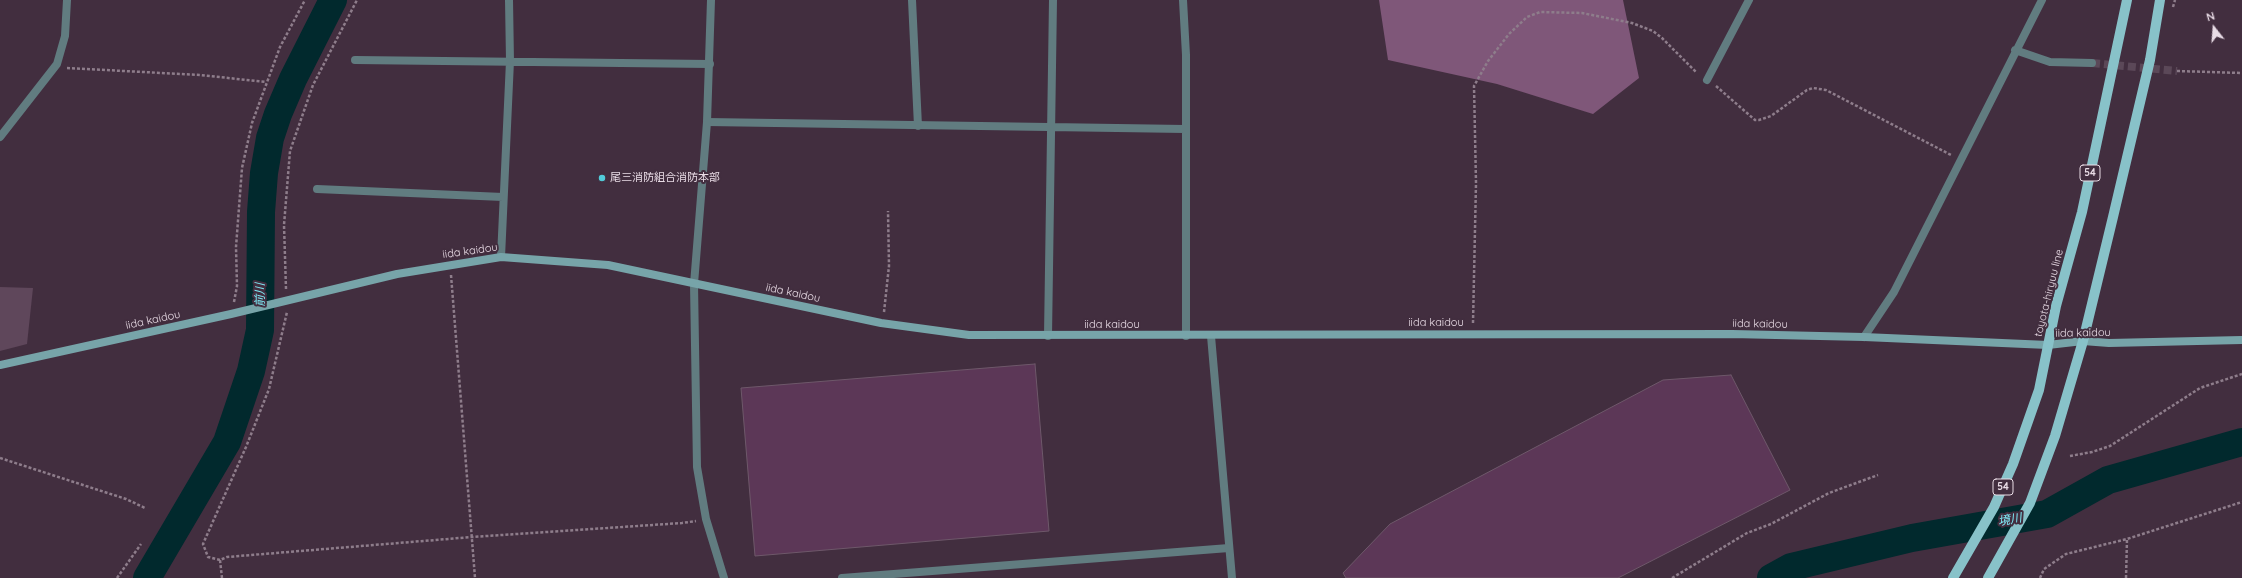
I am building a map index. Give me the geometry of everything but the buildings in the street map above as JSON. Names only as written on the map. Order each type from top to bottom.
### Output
[{"type":"main road","name":"toyota-hiryuu line","points":[[1953,578],[1994,507],[2021,445],[2039,390],[2056,306],[2082,212],[2127,0]]},
{"type":"main road","points":[[1988,578],[2030,503],[2055,436],[2065,398],[2083,342],[2150,60],[2160,0]]},
{"type":"main road","name":"iida kaidou","points":[[0,365],[242,312],[397,274],[450,264],[501,257],[608,265],[881,323],[969,335],[1211,336],[1472,334],[1864,337],[2048,344],[2083,342],[2110,343],[2242,340]]},
{"type":"street","points":[[0,137],[57,64],[65,36],[67,0]]},
{"type":"street","points":[[501,257],[510,61],[509,0]]},
{"type":"street","points":[[711,0],[707,122],[694,284],[697,467],[706,519],[724,578]]},
{"type":"street","points":[[912,0],[918,126]]},
{"type":"street","points":[[1048,336],[1054,0]]},
{"type":"street","points":[[1183,0],[1186,55],[1186,336]]},
{"type":"street","points":[[1707,80],[1749,0]]},
{"type":"street","points":[[1864,337],[1894,292],[2015,50],[2042,0]]},
{"type":"street","points":[[2015,50],[2050,62],[2092,63]]},
{"type":"street","points":[[355,60],[710,64]]},
{"type":"street","points":[[707,122],[1185,129]]},
{"type":"street","points":[[317,189],[503,198]]},
{"type":"street","points":[[1211,336],[1232,578]]},
{"type":"street","points":[[842,578],[1229,548]]},
{"type":"path","points":[[231,314],[237,286],[236,247],[242,168],[252,123],[280,47],[305,0]]},
{"type":"path","points":[[357,0],[313,85],[290,150],[284,225],[287,318],[269,389],[246,447],[203,544],[208,557],[220,560],[227,557],[472,537],[682,523],[706,519]]},
{"type":"path","points":[[1472,334],[1476,183],[1474,86],[1497,48],[1519,22],[1534,13],[1544,11],[1582,14],[1632,23],[1653,31],[1676,50],[1688,64],[1755,120],[1771,116],[1807,90],[1813,88],[1826,90],[1960,160]]},
{"type":"path","points":[[57,64],[65,68],[200,75],[266,82]]},
{"type":"path","points":[[2177,72],[2242,73]]},
{"type":"path","points":[[881,323],[885,308],[889,266],[888,211]]},
{"type":"path","points":[[450,264],[475,578]]},
{"type":"path","points":[[2070,456],[2092,452],[2110,446],[2200,388],[2242,374]]},
{"type":"path","points":[[0,458],[126,499],[145,508]]},
{"type":"path","points":[[1672,578],[1747,533],[1771,524],[1829,492],[1878,475]]},
{"type":"path","points":[[2040,578],[2044,569],[2066,554],[2127,539],[2242,502]]},
{"type":"path","points":[[2126,578],[2127,539]]},
{"type":"path","points":[[117,578],[141,544]]},
{"type":"path","points":[[220,560],[222,578]]},
{"type":"shaded area","points":[[1379,0],[1623,0],[1639,78],[1593,114],[1497,84],[1388,60]]},
{"type":"shaded area","points":[[0,287],[33,288],[27,344],[0,351]]},
{"type":"waterway","name":"前川","points":[[147,578],[227,442],[251,371],[260,330],[261,212],[264,173],[270,138],[278,114],[293,79],[333,0]]},
{"type":"waterway","name":"境川","points":[[1771,578],[1791,567],[1912,538],[2047,514],[2108,480],[2242,442]]},
{"type":"tunnel","points":[[2092,63],[2177,71]]},
{"type":"place","name":"尾三消防組合消防本部","points":[[602,178]]}]
